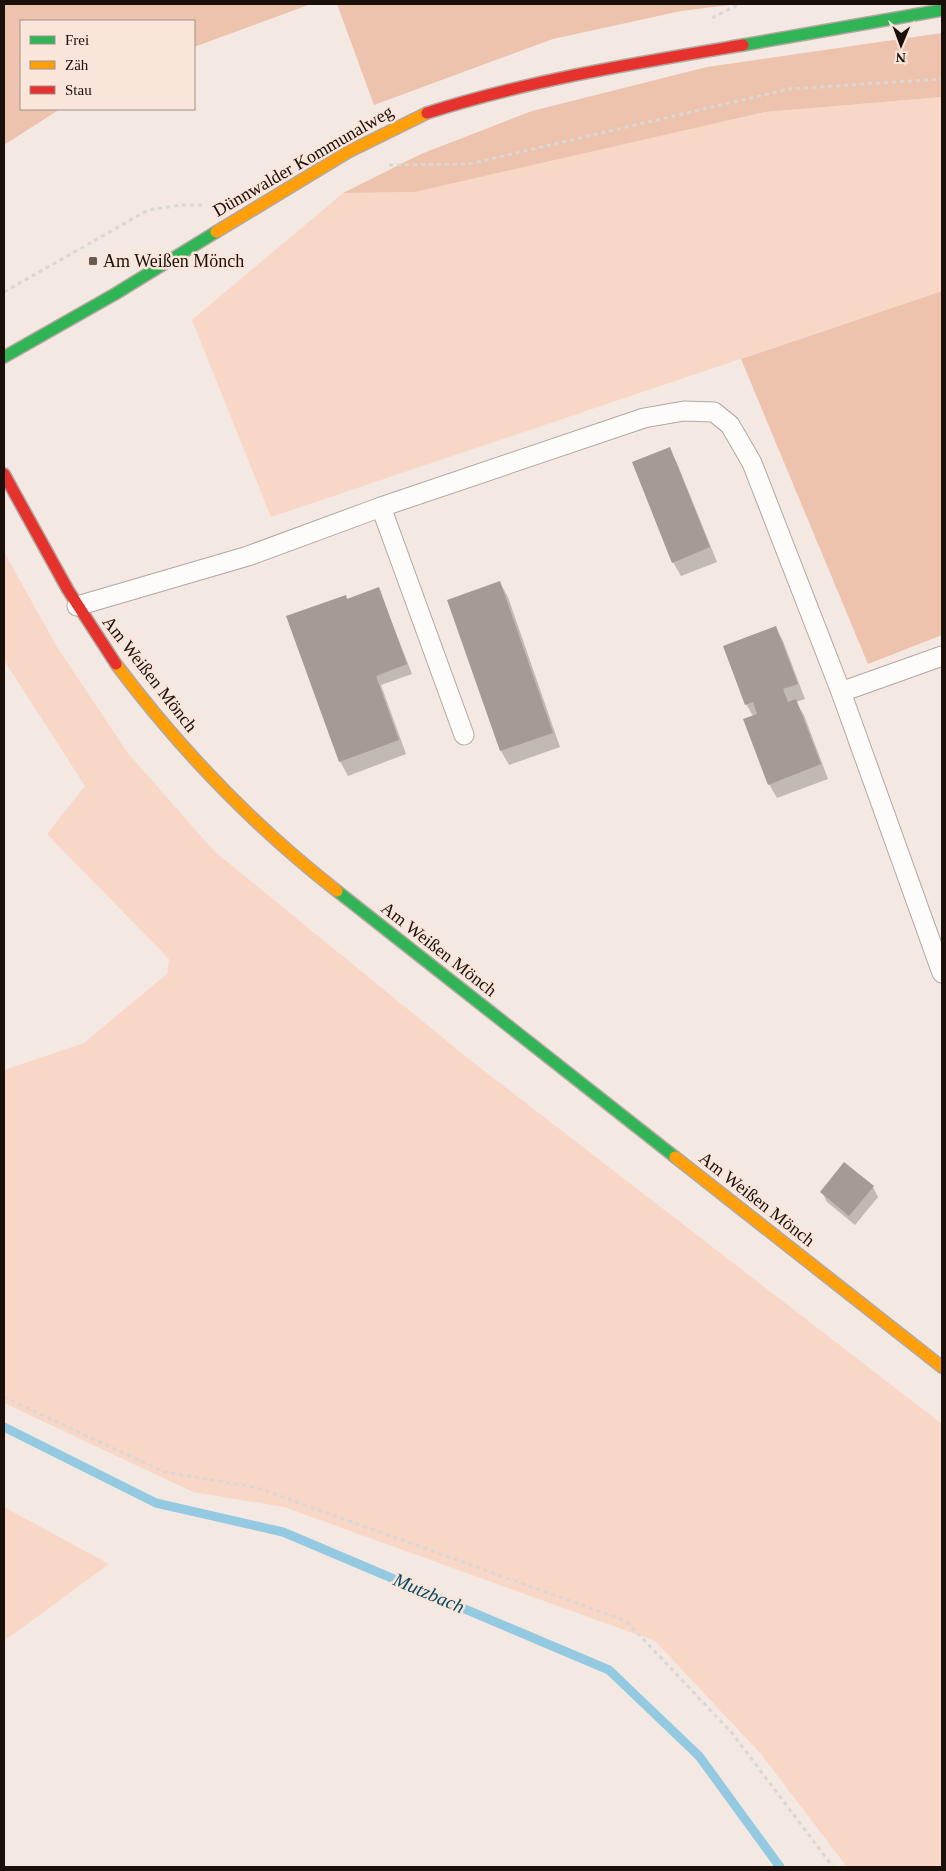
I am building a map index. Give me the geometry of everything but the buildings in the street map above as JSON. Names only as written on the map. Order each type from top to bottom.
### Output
[{"type":"street","name":"Dünnwalder Kommunalweg","points":[[4,357],[115,294],[348,152],[416,116],[482,95],[552,78],[942,10]]},
{"type":"street","name":"Am Weißen Mönch","points":[[4,474],[77,606],[112,658],[200,766],[257,823],[324,881],[941,1365]]},
{"type":"lane","points":[[77,606],[248,556],[381,507],[644,418],[684,411],[714,412],[730,425],[752,463],[841,692],[942,973]]},
{"type":"lane","points":[[381,507],[464,736]]},
{"type":"lane","points":[[841,692],[942,656]]},
{"type":"path","points":[[384,165],[469,164],[789,89],[942,79]]},
{"type":"path","points":[[4,1397],[164,1472],[255,1487],[626,1621],[732,1733],[832,1867]]},
{"type":"shaded area","points":[[5,4],[311,4],[195,47],[195,20],[20,20],[20,110],[58,110],[4,145]]},
{"type":"shaded area","points":[[337,4],[738,4],[681,11],[553,39],[374,105]]},
{"type":"shaded area","points":[[942,33],[942,97],[765,112],[415,192],[343,193],[421,154],[532,111],[707,67]]},
{"type":"shaded area","points":[[942,97],[942,291],[271,517],[192,320],[343,193],[415,192],[765,112]]},
{"type":"shaded area","points":[[942,291],[942,635],[868,664],[741,359]]},
{"type":"shaded area","points":[[4,552],[57,647],[127,752],[214,851],[470,1060],[942,1424],[942,1867],[847,1867],[761,1754],[655,1641],[284,1507],[193,1492],[4,1403],[4,1070],[84,1043],[167,974],[169,959],[47,834],[85,786],[4,660]]},
{"type":"shaded area","points":[[4,1507],[109,1564],[4,1641]]},
{"type":"waterway","name":"Mutzbach","points":[[4,1427],[156,1503],[283,1532],[609,1670],[699,1756],[780,1867]]},
{"type":"traffic: fast","points":[[743,45],[942,10]]},
{"type":"traffic: fast","points":[[4,357],[115,294],[216,232]]},
{"type":"traffic: fast","points":[[337,891],[675,1157]]},
{"type":"traffic: slow","points":[[216,232],[348,152],[427,113]]},
{"type":"traffic: slow","points":[[116,664],[165,726],[219,785],[276,840],[337,891]]},
{"type":"traffic: slow","points":[[675,1157],[942,1367]]},
{"type":"traffic: jam","points":[[427,113],[466,101],[544,82],[743,45]]},
{"type":"traffic: jam","points":[[4,474],[68,590],[116,664]]},
{"type":"place","name":"Am Weißen Mönch","points":[[93,261]]}]
